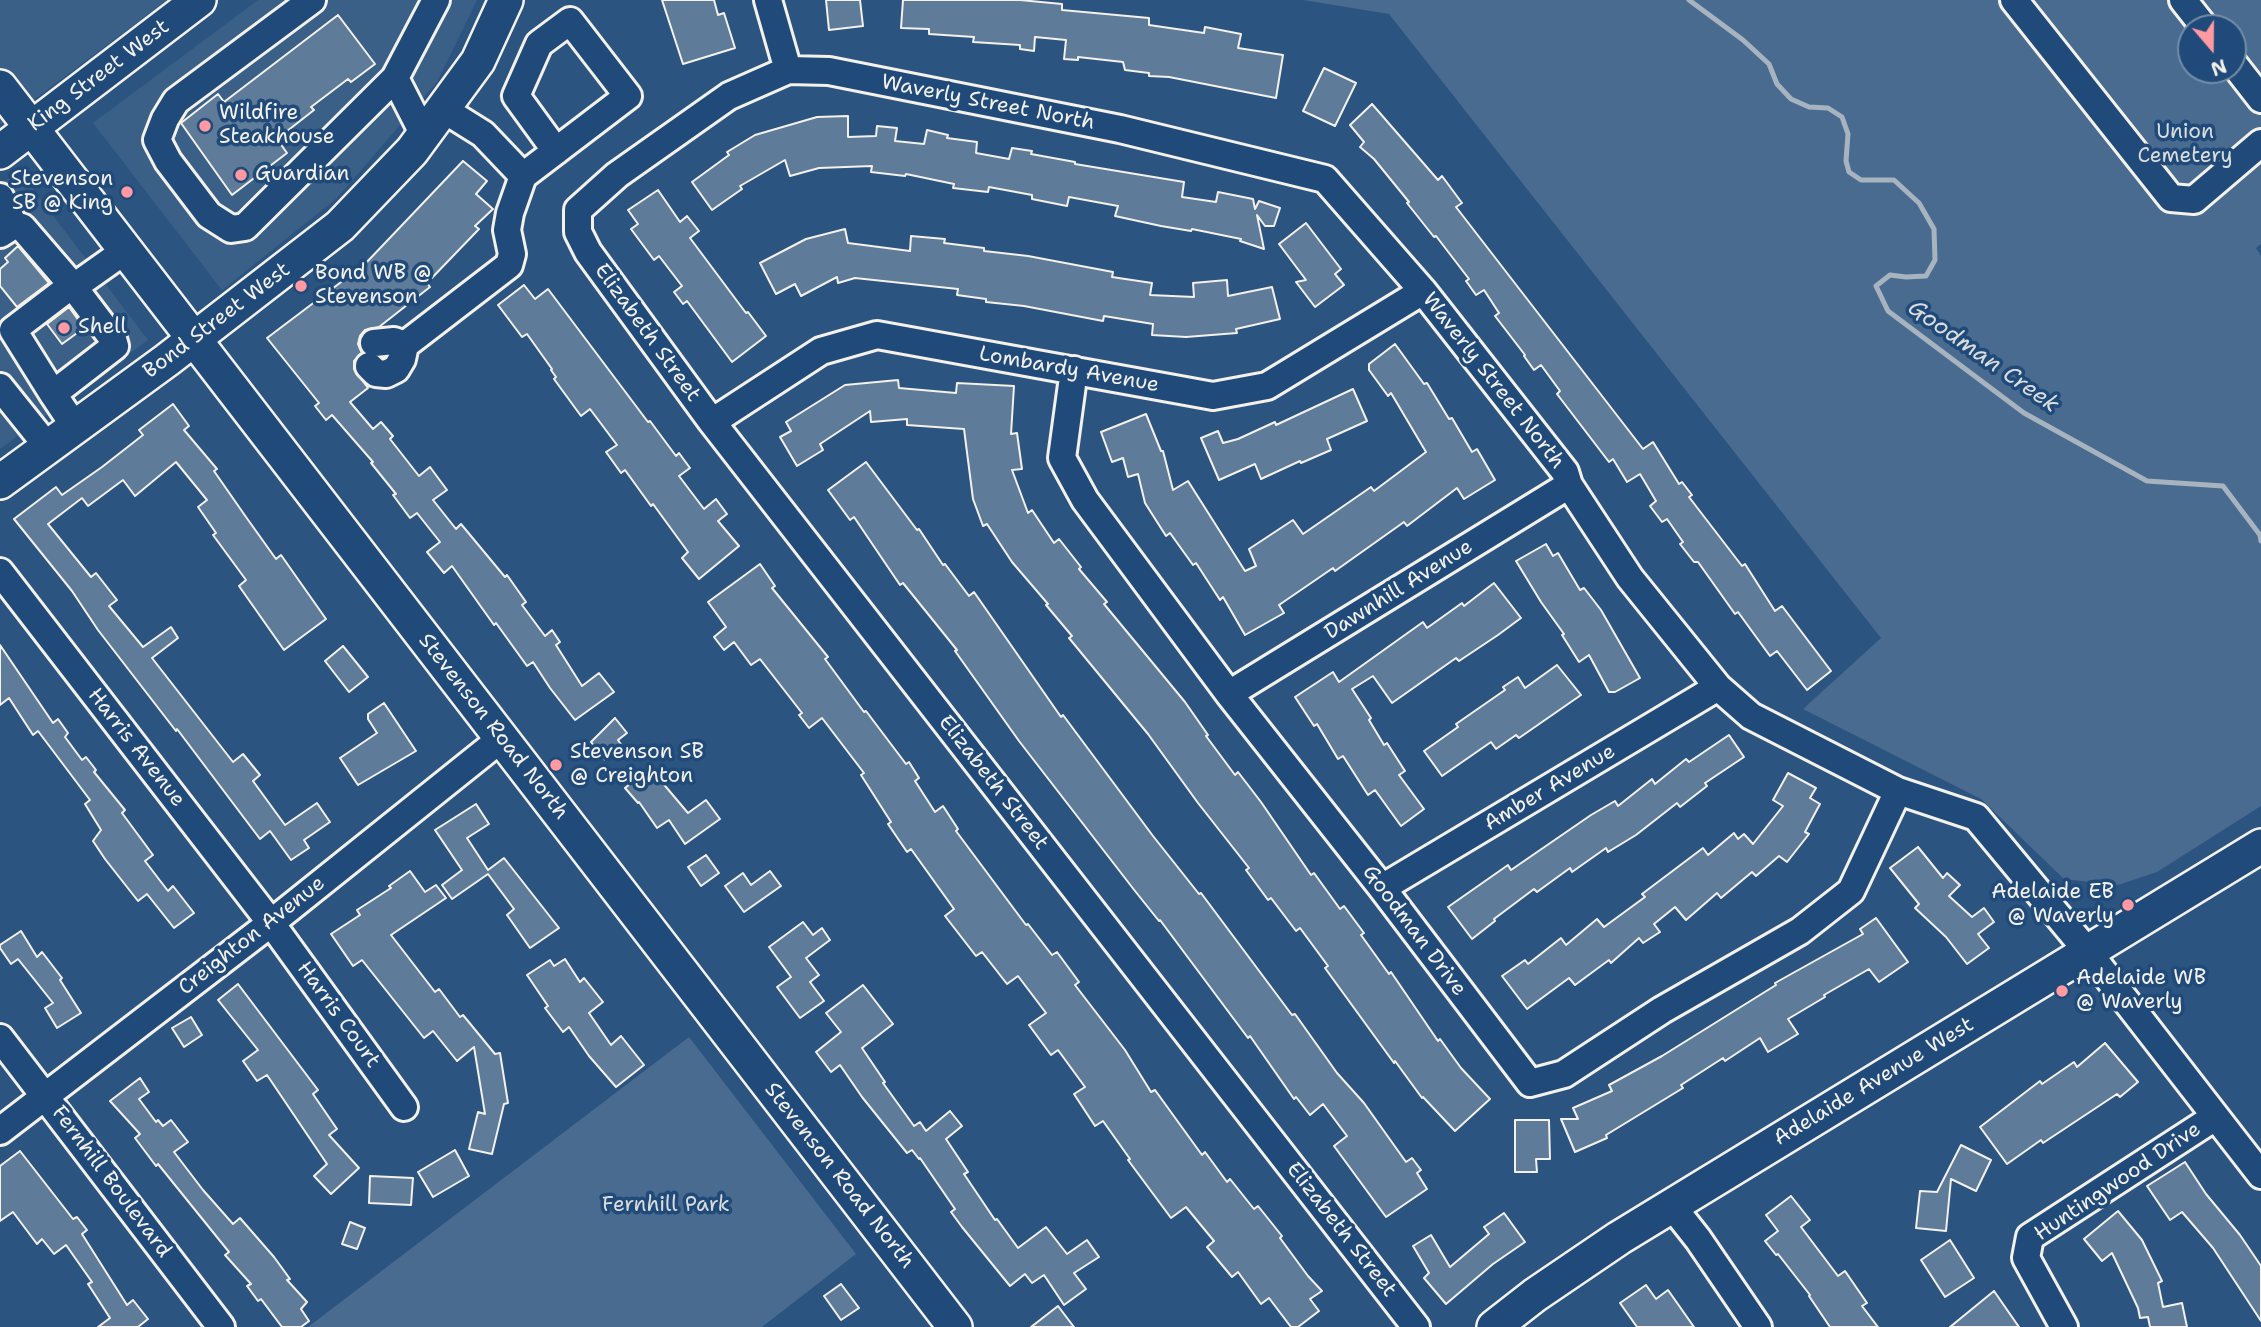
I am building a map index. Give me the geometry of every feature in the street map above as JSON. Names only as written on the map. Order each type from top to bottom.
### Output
[{"type":"main road","name":"King Street West","points":[[0,152],[199,0]]},
{"type":"main road","name":"Bond Street West","points":[[0,482],[194,340],[340,226],[412,151],[478,61],[506,0]]},
{"type":"main road","name":"Stevenson Road North","points":[[0,87],[955,1327]]},
{"type":"main road","name":"Adelaide Avenue West","points":[[1494,1327],[1569,1272],[1672,1206],[2261,846]]},
{"type":"street","points":[[312,0],[176,101],[164,119],[157,140],[168,161],[209,215],[231,229],[245,227],[395,78],[436,0]]},
{"type":"street","points":[[768,0],[788,70]]},
{"type":"street","points":[[2014,0],[2171,198],[2194,201],[2261,143]]},
{"type":"street","points":[[2183,0],[2194,14]]},
{"type":"street","points":[[371,354],[394,341],[405,345],[509,265],[512,254],[507,230],[523,176],[628,96],[570,21],[539,44],[516,96],[556,150]]},
{"type":"street","name":"Waverly Street North","points":[[578,232],[578,210],[617,174],[729,96],[788,70],[830,71],[1120,129],[1325,179],[1423,291],[1565,472],[1569,485],[1629,578],[1718,687],[1751,716],[1898,791],[1976,817],[2088,951],[2261,1175]]},
{"type":"street","points":[[395,78],[433,122],[483,134],[523,176]]},
{"type":"street","points":[[2247,81],[2261,99]]},
{"type":"street","points":[[0,197],[7,229],[22,227],[72,285],[113,339],[115,346],[53,394]]},
{"type":"street","name":"Elizabeth Street","points":[[578,232],[588,252],[712,422],[1416,1327]]},
{"type":"street","points":[[75,427],[6,323],[78,284],[126,250]]},
{"type":"street","name":"Lombardy Avenue","points":[[712,422],[821,351],[877,335],[1213,396],[1267,387],[1423,291]]},
{"type":"street","name":"Goodman Drive","points":[[1074,370],[1062,458],[1085,500],[1229,694],[1382,888],[1530,1083],[1564,1074],[1661,1010],[1800,932],[1850,891],[1898,791]]},
{"type":"street","points":[[0,387],[48,447]]},
{"type":"street","name":"Dawnhill Avenue","points":[[1229,694],[1569,485]]},
{"type":"street","name":"Harris Avenue","points":[[0,572],[271,923]]},
{"type":"street","name":"Amber Avenue","points":[[1382,888],[1718,687]]},
{"type":"street","name":"Creighton Avenue","points":[[0,1131],[271,923],[502,738]]},
{"type":"street","name":"Harris Court","points":[[271,923],[404,1107]]},
{"type":"street","name":"Fernhill Boulevard","points":[[0,1038],[221,1327]]},
{"type":"street","name":"Huntingwood Drive","points":[[2064,1327],[2026,1258],[2030,1237],[2216,1116]]},
{"type":"street","points":[[1672,1206],[1758,1327]]},
{"type":"shaded area","points":[[0,0],[167,0],[0,125]]},
{"type":"shaded area","points":[[258,0],[477,0],[437,82],[337,198],[222,290],[93,123]]},
{"type":"shaded area","points":[[19,171],[148,340],[0,449],[0,184]]},
{"type":"green space","name":"Union Cemetery","points":[[1303,0],[2261,0],[2261,244],[2256,248],[2261,256],[2261,806],[2157,872],[2118,885],[2064,879],[1981,799],[1803,709],[1881,638],[1389,14]]},
{"type":"green space","name":"Fernhill Park","points":[[689,1037],[856,1254],[762,1327],[308,1327]]},
{"type":"building","points":[[662,0],[714,0],[718,15],[724,13],[735,48],[683,64]]},
{"type":"building","points":[[826,0],[860,0],[863,26],[829,30]]},
{"type":"building","points":[[903,0],[1020,0],[1062,4],[1062,10],[1149,18],[1149,25],[1204,33],[1205,27],[1241,34],[1238,48],[1283,55],[1276,98],[1169,77],[1149,76],[1149,73],[1125,70],[1123,62],[1078,57],[1078,60],[1064,59],[1066,40],[1035,37],[1034,51],[1020,49],[1020,45],[973,42],[974,37],[929,34],[929,29],[901,28]]},
{"type":"building","points":[[338,15],[375,64],[351,82],[348,79],[311,107],[314,110],[277,139],[287,153],[232,195],[181,123],[218,94],[224,102]]},
{"type":"building","points":[[1324,68],[1356,83],[1335,126],[1303,111]]},
{"type":"building","points":[[1372,104],[1438,180],[1442,176],[1462,203],[1456,207],[1643,449],[1653,442],[1679,484],[1682,482],[1692,495],[1689,497],[1742,566],[1745,564],[1775,611],[1782,606],[1831,671],[1807,690],[1777,651],[1770,656],[1738,612],[1735,614],[1698,562],[1694,562],[1680,544],[1683,542],[1667,519],[1662,522],[1650,506],[1656,501],[1640,474],[1627,482],[1613,459],[1609,462],[1557,394],[1560,391],[1541,365],[1534,370],[1495,316],[1499,313],[1484,290],[1476,295],[1466,281],[1469,279],[1436,236],[1434,237],[1374,159],[1360,147],[1364,142],[1350,125]]},
{"type":"building","points":[[848,116],[848,137],[876,136],[877,126],[897,128],[895,141],[924,144],[927,130],[948,135],[947,138],[977,142],[976,153],[1009,159],[1012,148],[1032,151],[1031,154],[1075,164],[1184,182],[1182,197],[1216,202],[1218,192],[1253,199],[1255,209],[1259,201],[1280,208],[1274,226],[1265,226],[1257,215],[1264,249],[1240,241],[1241,239],[1115,216],[1118,206],[1069,197],[1067,206],[1032,199],[1032,195],[989,187],[988,192],[953,188],[954,184],[906,174],[871,172],[872,166],[819,168],[790,176],[785,160],[740,186],[742,189],[712,210],[692,182],[729,155],[727,152],[755,135],[817,117]]},
{"type":"building","points":[[463,161],[487,181],[476,194],[493,209],[475,226],[479,229],[427,283],[430,287],[379,327],[365,330],[360,336],[358,344],[362,353],[354,361],[354,369],[368,388],[350,402],[373,429],[381,422],[393,436],[390,439],[419,476],[430,467],[447,490],[433,500],[456,529],[461,524],[505,577],[507,575],[526,602],[522,605],[545,636],[552,630],[560,642],[556,645],[582,686],[599,673],[614,692],[575,720],[533,662],[527,666],[496,623],[494,625],[452,566],[444,573],[427,552],[440,542],[417,513],[410,518],[393,495],[396,494],[371,463],[373,462],[332,415],[326,420],[315,406],[319,403],[267,338],[365,264]]},
{"type":"building","points":[[658,190],[680,222],[687,216],[699,231],[690,238],[766,336],[732,362],[687,301],[683,304],[674,292],[682,286],[659,256],[654,260],[631,229],[638,224],[628,210]]},
{"type":"building","points":[[1306,223],[1341,269],[1335,274],[1344,285],[1315,307],[1296,282],[1306,280],[1279,244]]},
{"type":"building","points":[[845,229],[848,243],[910,251],[911,236],[945,239],[944,243],[984,248],[984,251],[1028,256],[1113,272],[1112,277],[1152,283],[1150,295],[1194,297],[1193,283],[1227,280],[1228,296],[1272,287],[1280,319],[1236,329],[1237,333],[1186,337],[1152,335],[1153,324],[1104,316],[1103,321],[1024,306],[986,302],[986,299],[957,295],[958,289],[855,278],[838,283],[837,277],[801,296],[795,284],[776,294],[760,263],[806,239]]},
{"type":"building","points":[[18,246],[49,283],[17,307],[0,286],[0,269],[8,262],[5,258]]},
{"type":"building","points":[[524,285],[535,299],[548,289],[648,422],[650,421],[676,456],[679,453],[690,468],[679,476],[704,509],[716,499],[727,514],[718,521],[739,546],[699,579],[682,558],[688,552],[653,504],[651,506],[625,470],[621,473],[606,452],[617,445],[590,409],[581,416],[554,379],[556,377],[552,369],[527,334],[522,337],[498,305]]},
{"type":"building","points":[[69,307],[84,328],[62,344],[47,324]]},
{"type":"building","points":[[1395,344],[1424,384],[1427,383],[1449,419],[1452,418],[1472,452],[1477,449],[1495,480],[1464,499],[1457,488],[1407,526],[1404,522],[1335,571],[1333,568],[1279,605],[1284,613],[1245,635],[1223,597],[1220,600],[1196,563],[1193,565],[1170,533],[1166,536],[1145,503],[1138,474],[1128,477],[1123,458],[1112,462],[1101,432],[1146,414],[1163,451],[1173,490],[1188,481],[1245,571],[1256,566],[1249,549],[1293,520],[1303,534],[1371,487],[1374,491],[1426,452],[1391,393],[1388,396],[1369,370],[1369,364]]},
{"type":"building","points":[[898,380],[899,388],[956,393],[957,383],[1014,386],[1011,434],[1017,433],[1022,469],[1012,470],[1028,513],[1032,510],[1054,543],[1059,539],[1081,567],[1079,569],[1107,602],[1104,604],[1185,702],[1235,775],[1238,772],[1261,802],[1311,875],[1314,873],[1340,909],[1344,906],[1364,933],[1361,935],[1389,974],[1391,972],[1438,1041],[1440,1039],[1461,1068],[1490,1099],[1455,1131],[1422,1098],[1395,1061],[1394,1063],[1325,968],[1328,966],[1300,928],[1296,931],[1271,898],[1268,900],[1246,870],[1249,868],[1148,734],[1069,638],[1072,636],[1012,562],[987,524],[983,526],[973,499],[964,429],[907,425],[907,419],[871,422],[870,411],[820,444],[823,450],[797,466],[780,437],[791,431],[786,422],[845,385]]},
{"type":"building","points":[[1353,389],[1367,421],[1327,439],[1331,450],[1261,479],[1255,464],[1219,480],[1201,438],[1218,431],[1223,443],[1238,439],[1275,422],[1276,425]]},
{"type":"building","points":[[173,404],[189,426],[184,430],[217,469],[214,471],[276,559],[281,555],[326,619],[284,650],[239,586],[246,580],[213,535],[216,533],[198,507],[207,500],[176,462],[135,496],[123,480],[88,506],[82,498],[48,524],[91,577],[96,573],[117,600],[109,606],[143,647],[171,627],[178,638],[152,658],[233,762],[243,754],[260,775],[253,781],[285,825],[317,803],[330,822],[304,840],[309,848],[291,860],[270,831],[260,839],[98,630],[72,591],[14,519],[56,487],[62,495],[102,467],[143,435],[139,430]]},
{"type":"building","points":[[866,462],[917,530],[919,529],[943,565],[945,564],[969,596],[974,592],[1061,717],[1063,715],[1153,836],[1199,894],[1201,893],[1292,1015],[1295,1014],[1337,1073],[1364,1103],[1406,1162],[1412,1158],[1421,1170],[1417,1173],[1427,1189],[1386,1217],[1334,1146],[1347,1136],[1323,1104],[1310,1115],[1296,1097],[1294,1099],[1250,1036],[1248,1038],[1160,920],[1019,741],[955,651],[957,650],[903,583],[900,585],[854,517],[850,520],[828,490]]},
{"type":"building","points":[[1546,544],[1553,556],[1558,553],[1580,590],[1584,588],[1601,610],[1640,678],[1615,692],[1609,692],[1589,655],[1579,662],[1516,561]]},
{"type":"building","points":[[760,564],[775,586],[772,588],[828,657],[825,659],[864,712],[866,711],[906,764],[909,762],[919,778],[915,781],[935,812],[943,806],[958,829],[956,831],[1026,925],[1028,924],[1052,955],[1057,952],[1079,982],[1075,985],[1125,1050],[1151,1092],[1155,1090],[1202,1155],[1205,1152],[1227,1182],[1230,1179],[1254,1209],[1258,1206],[1308,1276],[1322,1291],[1310,1299],[1319,1311],[1298,1327],[1291,1327],[1269,1298],[1261,1304],[1238,1272],[1232,1277],[1207,1247],[1214,1241],[1186,1207],[1171,1218],[1103,1121],[1095,1126],[1074,1094],[1085,1087],[1058,1050],[1051,1055],[1029,1025],[1046,1013],[1018,976],[1007,984],[982,952],[976,956],[945,916],[954,909],[911,849],[907,852],[861,775],[864,773],[822,718],[809,728],[799,715],[802,713],[760,659],[751,665],[734,642],[724,650],[714,637],[726,627],[708,602]]},
{"type":"building","points":[[1494,583],[1521,618],[1459,661],[1456,658],[1392,703],[1373,676],[1352,689],[1371,718],[1369,720],[1384,745],[1387,743],[1405,771],[1399,775],[1424,809],[1401,826],[1375,790],[1368,795],[1343,756],[1338,759],[1317,724],[1314,726],[1295,697],[1333,672],[1339,682],[1423,622],[1427,628],[1462,603],[1464,606]]},
{"type":"building","points":[[0,645],[53,723],[58,719],[68,733],[65,737],[82,760],[86,757],[96,770],[94,772],[125,810],[122,813],[153,855],[145,861],[168,891],[173,886],[194,913],[174,928],[147,894],[138,901],[105,859],[93,841],[101,830],[85,804],[90,800],[38,731],[33,735],[9,698],[0,705]]},
{"type":"building","points":[[343,646],[368,677],[349,692],[325,661]]},
{"type":"building","points":[[1557,665],[1581,695],[1519,738],[1516,735],[1496,749],[1491,742],[1442,776],[1424,751],[1458,727],[1456,724],[1505,690],[1503,687],[1518,677],[1525,688]]},
{"type":"building","points":[[384,703],[416,751],[358,785],[340,758],[377,733],[368,719],[368,714]]},
{"type":"building","points":[[615,718],[627,733],[618,740],[622,746],[605,760],[591,742]]},
{"type":"building","points":[[1729,735],[1744,757],[1705,783],[1707,786],[1680,807],[1677,803],[1636,835],[1608,852],[1606,848],[1572,872],[1570,868],[1537,892],[1534,889],[1472,939],[1448,907],[1508,865],[1511,870],[1591,815],[1615,801],[1618,806],[1652,779],[1655,784],[1686,759],[1689,762]]},
{"type":"building","points":[[650,768],[688,813],[706,800],[720,819],[685,844],[669,820],[657,828],[639,802],[625,788]]},
{"type":"building","points":[[1788,773],[1816,788],[1810,798],[1820,804],[1805,832],[1809,834],[1787,862],[1779,856],[1756,876],[1752,872],[1721,898],[1717,893],[1686,920],[1675,907],[1654,924],[1660,932],[1643,943],[1639,938],[1611,963],[1609,960],[1575,985],[1569,978],[1527,1009],[1502,976],[1525,960],[1528,964],[1561,938],[1566,945],[1597,919],[1604,927],[1645,897],[1642,894],[1703,848],[1708,855],[1734,833],[1738,839],[1744,834],[1753,844],[1783,806],[1773,800]]},
{"type":"building","points":[[476,804],[489,824],[467,838],[488,870],[504,858],[559,928],[530,948],[507,915],[514,909],[488,874],[452,899],[442,885],[462,870],[435,830]]},
{"type":"building","points":[[1918,847],[1943,878],[1947,873],[1960,885],[1949,896],[1972,917],[1984,908],[1994,922],[1978,934],[1989,948],[1967,964],[1946,937],[1915,908],[1919,904],[1890,868]]},
{"type":"building","points":[[706,855],[719,873],[701,886],[688,867]]},
{"type":"building","points":[[410,871],[425,892],[436,885],[446,898],[391,935],[435,992],[439,989],[460,1017],[463,1015],[495,1054],[500,1053],[508,1103],[504,1104],[492,1154],[469,1149],[478,1112],[485,1114],[474,1047],[457,1061],[433,1031],[424,1038],[362,960],[353,966],[331,934],[360,915],[357,910],[391,888],[389,886]]},
{"type":"building","points":[[770,871],[781,886],[744,912],[725,886],[743,873],[751,885]]},
{"type":"building","points":[[1876,918],[1908,962],[1879,982],[1869,969],[1788,1019],[1798,1034],[1768,1052],[1760,1038],[1681,1085],[1683,1088],[1606,1135],[1607,1138],[1575,1152],[1561,1119],[1578,1119],[1573,1108],[1612,1091],[1609,1085],[1662,1056],[1776,985],[1775,983],[1863,934],[1860,929]]},
{"type":"building","points":[[803,922],[813,935],[822,928],[830,940],[806,958],[819,975],[810,982],[824,1001],[800,1018],[777,987],[791,977],[769,947]]},
{"type":"building","points":[[21,931],[37,957],[42,952],[62,978],[60,980],[81,1013],[57,1028],[45,1008],[53,1003],[18,959],[11,964],[0,948],[0,945]]},
{"type":"building","points":[[565,959],[580,982],[584,978],[603,1002],[589,1013],[611,1045],[621,1036],[644,1065],[616,1087],[589,1056],[569,1027],[563,1032],[545,1008],[548,1006],[527,975],[550,960],[554,966]]},
{"type":"building","points":[[238,984],[318,1090],[313,1094],[337,1129],[329,1135],[359,1168],[331,1194],[314,1176],[327,1164],[267,1075],[257,1081],[243,1061],[258,1050],[218,1000]]},
{"type":"building","points":[[863,985],[893,1024],[862,1048],[914,1126],[920,1122],[926,1131],[950,1111],[962,1126],[946,1139],[968,1172],[964,1174],[1018,1248],[1046,1227],[1067,1254],[1087,1240],[1099,1257],[1074,1273],[1086,1289],[1064,1305],[1044,1275],[1032,1283],[1025,1274],[1010,1286],[951,1212],[955,1209],[920,1158],[912,1150],[907,1153],[840,1065],[831,1072],[816,1052],[841,1032],[826,1013]]},
{"type":"building","points":[[191,1017],[202,1035],[184,1047],[172,1028]]},
{"type":"building","points":[[2105,1043],[2138,1082],[2120,1097],[2117,1094],[2007,1164],[1980,1127],[2040,1081],[2042,1084],[2074,1062],[2077,1067]]},
{"type":"building","points":[[140,1078],[149,1092],[139,1099],[156,1122],[158,1120],[163,1126],[171,1120],[188,1142],[174,1152],[233,1224],[240,1218],[274,1257],[290,1279],[287,1280],[307,1302],[301,1309],[309,1321],[301,1327],[282,1327],[261,1299],[258,1301],[247,1286],[251,1284],[225,1255],[229,1252],[158,1164],[156,1166],[135,1138],[140,1134],[110,1101]]},
{"type":"building","points":[[1515,1120],[1549,1120],[1550,1159],[1536,1159],[1537,1172],[1515,1172]]},
{"type":"building","points":[[1961,1145],[1991,1160],[1976,1191],[1951,1179],[1946,1231],[1916,1228],[1920,1191],[1937,1192]]},
{"type":"building","points":[[455,1150],[469,1176],[433,1197],[418,1172]]},
{"type":"building","points":[[20,1151],[73,1219],[77,1217],[87,1230],[82,1234],[127,1305],[133,1300],[148,1319],[138,1327],[98,1327],[110,1318],[88,1284],[92,1282],[66,1245],[54,1254],[42,1239],[37,1244],[13,1212],[0,1221],[0,1166]]},
{"type":"building","points":[[2185,1162],[2261,1266],[2261,1321],[2213,1248],[2182,1212],[2170,1220],[2147,1186]]},
{"type":"building","points":[[370,1176],[413,1178],[411,1205],[369,1203]]},
{"type":"building","points":[[1791,1196],[1810,1220],[1801,1227],[1838,1276],[1845,1271],[1867,1303],[1862,1306],[1878,1327],[1830,1327],[1810,1295],[1765,1241],[1778,1231],[1766,1215]]},
{"type":"building","points":[[2118,1211],[2142,1240],[2162,1281],[2158,1283],[2163,1307],[2182,1303],[2187,1327],[2150,1327],[2148,1317],[2140,1318],[2138,1308],[2112,1253],[2102,1261],[2084,1239]]},
{"type":"building","points":[[1504,1213],[1525,1242],[1493,1264],[1446,1304],[1424,1278],[1429,1273],[1413,1246],[1431,1235],[1450,1267],[1489,1234],[1484,1227]]},
{"type":"building","points":[[350,1222],[365,1228],[357,1249],[342,1244]]},
{"type":"building","points":[[1950,1240],[1974,1278],[1945,1297],[1921,1260]]},
{"type":"building","points":[[841,1284],[859,1308],[841,1320],[824,1296]]},
{"type":"building","points":[[1646,1285],[1656,1299],[1668,1290],[1694,1327],[1637,1327],[1620,1303]]},
{"type":"building","points":[[1994,1291],[2019,1327],[1950,1327]]},
{"type":"building","points":[[1058,1306],[1074,1327],[1031,1327]]},
{"type":"waterway","name":"Goodman Creek","points":[[1689,0],[1743,40],[1769,64],[1777,84],[1791,99],[1809,107],[1828,108],[1842,117],[1848,134],[1846,161],[1849,172],[1861,180],[1894,180],[1919,203],[1934,229],[1935,260],[1926,276],[1890,275],[1876,286],[1888,311],[2024,413],[2147,481],[2223,486],[2260,535],[2261,541]]},
{"type":"place","name":"Wildfire Steakhouse","points":[[205,126]]},
{"type":"place","name":"Guardian","points":[[241,175]]},
{"type":"place","name":"Stevenson SB @ King","points":[[127,192]]},
{"type":"place","name":"Bond WB @ Stevenson","points":[[301,286]]},
{"type":"place","name":"Shell","points":[[64,328]]},
{"type":"place","name":"Stevenson SB @ Creighton","points":[[556,765]]},
{"type":"place","name":"Adelaide EB @ Waverly","points":[[2128,905]]},
{"type":"place","name":"Adelaide WB @ Waverly","points":[[2062,991]]}]
